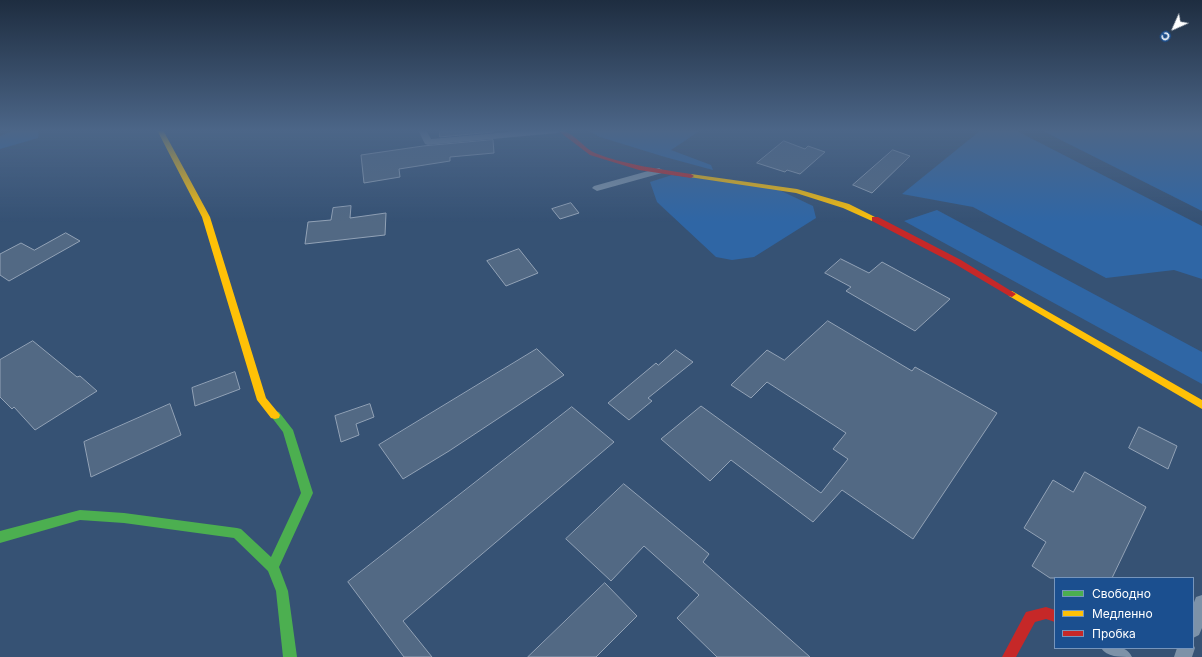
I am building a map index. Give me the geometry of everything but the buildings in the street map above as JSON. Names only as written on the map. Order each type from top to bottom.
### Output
[{"type":"street","points":[[176,161],[206,217],[262,400],[288,430],[307,493],[273,567]]},
{"type":"street","points":[[614,161],[639,168],[797,191],[846,206],[880,221],[958,262],[1202,405]]},
{"type":"street","points":[[597,188],[659,171]]},
{"type":"street","points":[[0,537],[80,515],[124,518],[237,533],[273,567],[282,592],[290,657]]},
{"type":"street","points":[[1194,626],[1202,603]]},
{"type":"street","points":[[1009,657],[1031,617],[1046,613],[1054,616]]},
{"type":"street","points":[[1111,649],[1123,657]]},
{"type":"shaded area","points":[[679,161],[699,161],[711,165],[713,170]]},
{"type":"shaded area","points":[[943,161],[1075,161],[1202,226],[1202,279],[1174,270],[1106,278],[973,207],[902,194]]},
{"type":"shaded area","points":[[1102,161],[1202,161],[1202,211]]},
{"type":"shaded area","points":[[672,175],[775,188],[813,206],[816,218],[754,257],[732,260],[716,257],[657,202],[650,182]]},
{"type":"shaded area","points":[[937,210],[1202,352],[1202,384],[904,221]]},
{"type":"traffic: fast","points":[[275,415],[288,430],[307,493],[273,567],[282,591],[290,657]]},
{"type":"traffic: fast","points":[[0,537],[80,515],[124,518],[237,533],[273,567]]},
{"type":"traffic: slow","points":[[176,161],[206,217],[262,400],[275,415]]},
{"type":"traffic: slow","points":[[691,176],[797,191],[846,206],[875,219]]},
{"type":"traffic: slow","points":[[1012,294],[1202,405]]},
{"type":"traffic: jam","points":[[614,161],[639,168],[691,176]]},
{"type":"traffic: jam","points":[[875,219],[958,262],[1012,294]]},
{"type":"traffic: jam","points":[[1009,657],[1031,617],[1046,613],[1054,616]]}]
